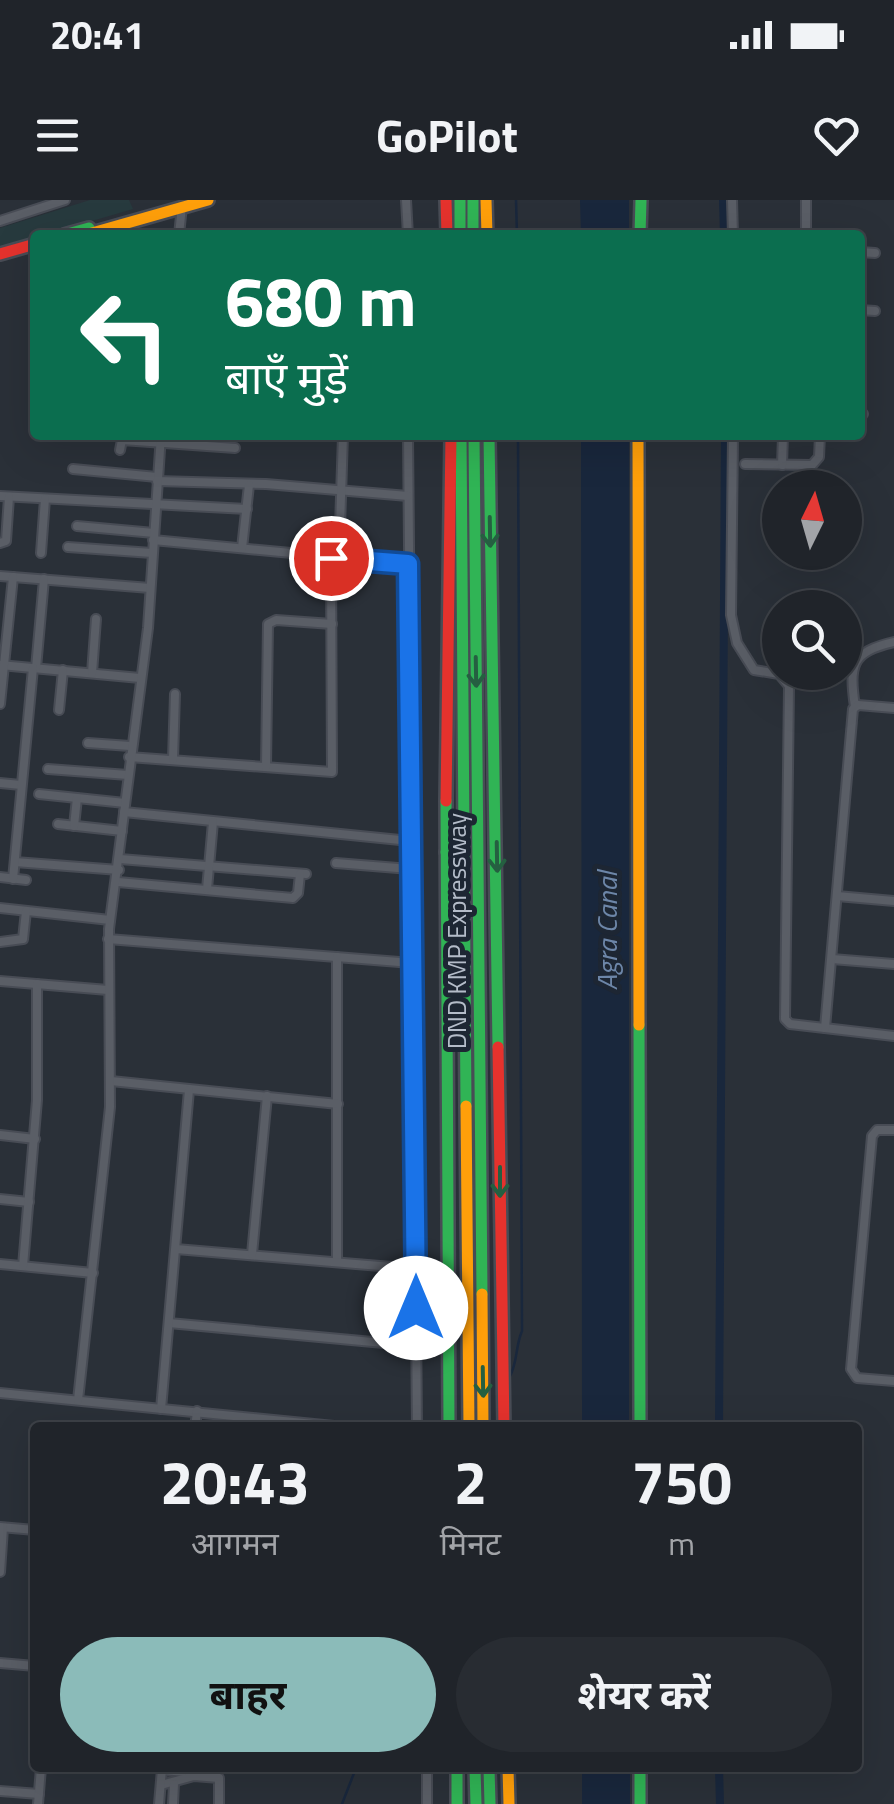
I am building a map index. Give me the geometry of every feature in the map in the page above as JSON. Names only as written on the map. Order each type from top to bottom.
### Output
[{"type":"main road","points":[[83,230],[208,200]]},
{"type":"main road","points":[[446,200],[447,230]]},
{"type":"main road","points":[[460,200],[460,230]]},
{"type":"main road","points":[[472,200],[473,230]]},
{"type":"main road","points":[[486,200],[487,230]]},
{"type":"main road","points":[[640,200],[640,230]]},
{"type":"main road","points":[[100,230],[184,203]]},
{"type":"main road","points":[[0,257],[30,248]]},
{"type":"main road","points":[[449,1422],[446,852],[451,440]]},
{"type":"main road","name":"DND KMP Expressway","points":[[461,440],[468,1422]]},
{"type":"main road","name":"DND KMP Expressway","points":[[474,440],[484,1422]]},
{"type":"main road","points":[[489,440],[504,1422]]},
{"type":"main road","points":[[638,440],[640,1422]]},
{"type":"main road","points":[[478,797],[496,806]]},
{"type":"main road","points":[[446,852],[463,814]]},
{"type":"main road","points":[[456,1772],[457,1804]]},
{"type":"main road","points":[[475,1772],[476,1804]]},
{"type":"main road","points":[[490,1772],[490,1804]]},
{"type":"main road","points":[[508,1772],[509,1804]]},
{"type":"main road","points":[[640,1772],[640,1804]]},
{"type":"street","points":[[0,221],[65,200]]},
{"type":"street","points":[[732,200],[733,230]]},
{"type":"street","points":[[806,200],[806,230]]},
{"type":"street","points":[[408,201],[408,230]]},
{"type":"street","points":[[180,230],[184,203]]},
{"type":"street","points":[[865,252],[875,253]]},
{"type":"street","points":[[865,310],[875,311]]},
{"type":"street","points":[[120,450],[122,440],[235,448]]},
{"type":"street","points":[[78,1400],[111,1081],[108,939],[118,882],[150,588],[160,440]]},
{"type":"street","points":[[129,757],[327,773],[333,770],[332,624],[344,440]]},
{"type":"street","points":[[408,440],[417,1422]]},
{"type":"street","points":[[733,440],[734,635],[754,670],[779,674],[790,686],[785,1017],[790,1024],[894,1036]]},
{"type":"street","points":[[782,465],[783,440]]},
{"type":"street","points":[[745,464],[816,463],[819,440]]},
{"type":"street","points":[[73,469],[157,479],[408,496]]},
{"type":"street","points":[[242,548],[249,486]]},
{"type":"street","points":[[0,543],[6,537],[5,497],[246,508]]},
{"type":"street","points":[[40,553],[45,500]]},
{"type":"street","points":[[78,526],[242,548],[408,564]]},
{"type":"street","points":[[68,547],[152,553]]},
{"type":"street","points":[[0,576],[150,588]]},
{"type":"street","points":[[0,704],[13,578]]},
{"type":"street","points":[[13,879],[44,579]]},
{"type":"street","points":[[92,673],[96,619]]},
{"type":"street","points":[[266,767],[268,624],[276,620],[332,624]]},
{"type":"street","points":[[825,1028],[855,707],[852,682],[856,658],[870,648],[894,642]]},
{"type":"street","points":[[2,665],[140,678]]},
{"type":"street","points":[[59,710],[63,670]]},
{"type":"street","points":[[173,759],[175,694]]},
{"type":"street","points":[[855,707],[894,708]]},
{"type":"street","points":[[88,743],[130,746]]},
{"type":"street","points":[[48,768],[128,776]]},
{"type":"street","points":[[0,783],[21,785]]},
{"type":"street","points":[[39,794],[213,822],[410,841]]},
{"type":"street","points":[[74,826],[76,798]]},
{"type":"street","points":[[207,890],[213,822]]},
{"type":"street","points":[[58,824],[122,831]]},
{"type":"street","points":[[118,882],[293,898],[303,874],[120,859]]},
{"type":"street","points":[[15,862],[119,870]]},
{"type":"street","points":[[336,863],[410,869]]},
{"type":"street","points":[[0,877],[26,880]]},
{"type":"street","points":[[837,896],[894,901]]},
{"type":"street","points":[[0,908],[110,920]]},
{"type":"street","points":[[0,942],[23,939],[26,910]]},
{"type":"street","points":[[108,939],[412,963]]},
{"type":"street","points":[[337,957],[337,1262]]},
{"type":"street","points":[[832,958],[894,964]]},
{"type":"street","points":[[0,981],[108,990]]},
{"type":"street","points":[[23,1266],[35,1139],[37,984]]},
{"type":"street","points":[[111,1081],[338,1104]]},
{"type":"street","points":[[161,1409],[190,1090]]},
{"type":"street","points":[[252,1254],[267,1096]]},
{"type":"street","points":[[894,1130],[877,1130],[872,1136],[851,1369],[857,1378],[894,1381]]},
{"type":"street","points":[[0,1135],[35,1139]]},
{"type":"street","points":[[0,1200],[29,1202]]},
{"type":"street","points":[[176,1249],[416,1270]]},
{"type":"street","points":[[0,1264],[93,1273]]},
{"type":"street","points":[[169,1323],[416,1346]]},
{"type":"street","points":[[0,1392],[289,1422]]},
{"type":"street","points":[[195,1422],[196,1411]]},
{"type":"street","points":[[0,1572],[2,1527],[30,1530]]},
{"type":"street","points":[[0,1663],[30,1666]]},
{"type":"street","points":[[0,1791],[38,1799],[41,1772]]},
{"type":"street","points":[[159,1804],[162,1772]]},
{"type":"street","points":[[426,1772],[427,1804]]},
{"type":"street","points":[[161,1785],[194,1776],[219,1778],[219,1804]]},
{"type":"street","points":[[173,1804],[174,1784]]},
{"type":"green space","points":[[90,200],[129,200],[133,209],[61,230],[30,230],[30,239],[0,248],[0,228]]},
{"type":"water","points":[[580,200],[629,200],[629,230],[581,230]]},
{"type":"water","name":"Agra Canal","points":[[581,440],[629,440],[629,1422],[582,1422]]},
{"type":"water","points":[[582,1772],[630,1772],[630,1804],[582,1804]]},
{"type":"waterway","points":[[516,200],[517,230]]},
{"type":"waterway","points":[[723,200],[724,230]]},
{"type":"waterway","points":[[509,1378],[522,1331],[518,440]]},
{"type":"waterway","points":[[719,1422],[725,440]]},
{"type":"waterway","points":[[342,1804],[354,1772]]},
{"type":"waterway","points":[[719,1772],[720,1804]]},
{"type":"traffic: fast","points":[[460,200],[460,230]]},
{"type":"traffic: fast","points":[[473,200],[473,230]]},
{"type":"traffic: fast","points":[[640,230],[641,200]]},
{"type":"traffic: fast","points":[[82,230],[89,228]]},
{"type":"traffic: fast","points":[[461,440],[466,1106]]},
{"type":"traffic: fast","points":[[474,440],[482,1294]]},
{"type":"traffic: fast","points":[[489,440],[498,1047]]},
{"type":"traffic: fast","points":[[446,801],[449,1422]]},
{"type":"traffic: fast","points":[[446,852],[461,819]]},
{"type":"traffic: fast","points":[[639,1025],[640,1422]]},
{"type":"traffic: fast","points":[[457,1772],[457,1804]]},
{"type":"traffic: fast","points":[[475,1772],[476,1804]]},
{"type":"traffic: fast","points":[[489,1772],[490,1804]]},
{"type":"traffic: fast","points":[[640,1772],[640,1804]]},
{"type":"traffic: slow","points":[[103,230],[208,200]]},
{"type":"traffic: slow","points":[[486,200],[487,230]]},
{"type":"traffic: slow","points":[[638,440],[639,1025]]},
{"type":"traffic: slow","points":[[466,1106],[469,1422]]},
{"type":"traffic: slow","points":[[482,1294],[483,1422]]},
{"type":"traffic: slow","points":[[508,1772],[509,1804]]},
{"type":"traffic: jam","points":[[446,200],[447,230]]},
{"type":"traffic: jam","points":[[0,254],[30,245]]},
{"type":"traffic: jam","points":[[446,801],[451,440]]},
{"type":"traffic: jam","points":[[498,1047],[504,1422]]},
{"type":"route","points":[[331,558],[408,564],[416,1308]]}]
